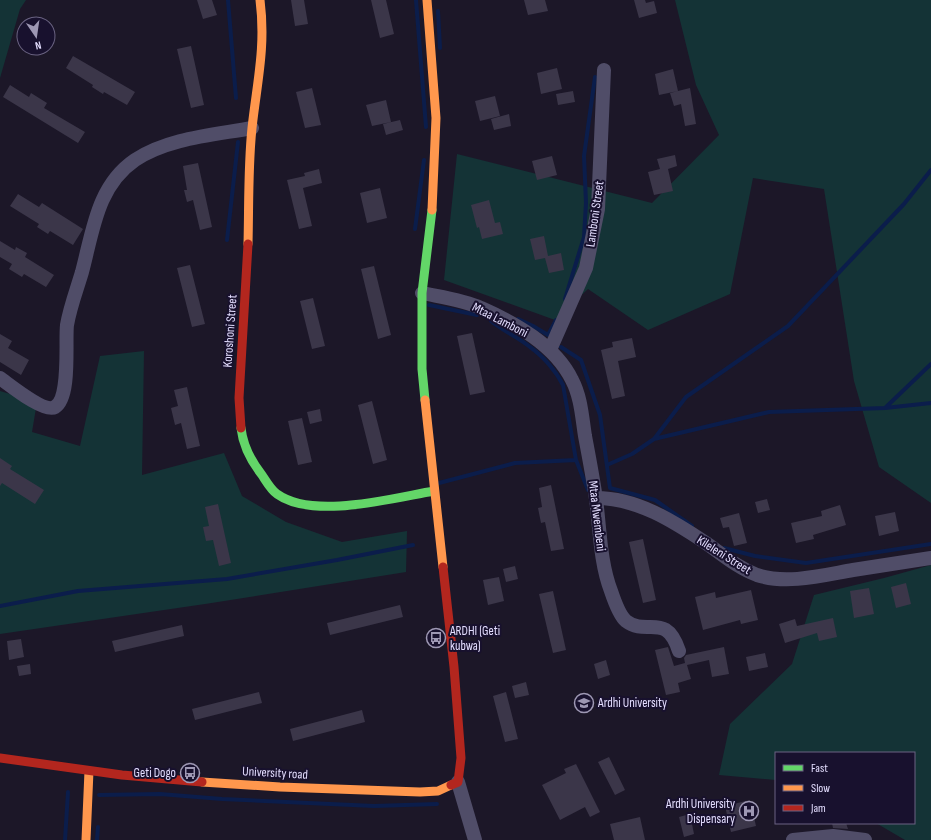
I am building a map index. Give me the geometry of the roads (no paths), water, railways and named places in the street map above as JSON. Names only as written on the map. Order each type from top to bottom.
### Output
[{"type":"street","name":"Koroshoni Street","points":[[260,0],[263,24],[261,68],[252,128],[247,264],[239,398],[240,424],[243,443],[256,468],[277,494],[298,503],[342,507],[434,491]]},
{"type":"street","points":[[428,0],[436,118],[432,206],[422,293],[422,369],[454,667],[461,758],[461,769],[458,782],[475,840]]},
{"type":"street","name":"Lamboni Street","points":[[550,350],[586,268],[598,210],[604,70]]},
{"type":"street","points":[[0,378],[40,405],[48,408],[54,407],[58,404],[65,383],[67,324],[97,210],[114,180],[135,160],[162,147],[194,138],[252,128]]},
{"type":"street","name":"Mtaa Lamboni","points":[[422,293],[480,307],[534,338],[550,350]]},
{"type":"street","name":"Mtaa Mwembeni","points":[[550,350],[564,365],[573,381],[580,402],[596,498],[601,551],[611,591],[620,612],[626,620],[634,625],[660,627],[668,631],[676,640],[679,651]]},
{"type":"street","name":"Kileleni Street","points":[[596,498],[615,499],[645,508],[670,521],[738,566],[766,577],[803,578],[931,558]]},
{"type":"street","name":"University road","points":[[0,758],[89,771],[196,782],[413,792],[438,790],[458,782]]},
{"type":"street","points":[[86,840],[89,771]]},
{"type":"street","points":[[793,840],[833,836],[865,840]]},
{"type":"waterway","points":[[228,0],[236,98]]},
{"type":"waterway","points":[[416,0],[426,127]]},
{"type":"waterway","points":[[438,11],[440,48]]},
{"type":"waterway","points":[[565,299],[584,237],[586,203],[584,156],[595,77]]},
{"type":"waterway","points":[[227,240],[238,142]]},
{"type":"waterway","points":[[415,229],[424,160]]},
{"type":"waterway","points":[[654,439],[686,397],[788,326],[904,204],[931,170]]},
{"type":"waterway","points":[[429,305],[477,315]]},
{"type":"waterway","points":[[518,319],[548,335],[556,320]]},
{"type":"waterway","points":[[491,321],[521,340],[540,355],[557,374],[563,385],[576,460],[588,490]]},
{"type":"waterway","points":[[561,347],[581,360],[600,415],[610,488],[655,500],[692,526]]},
{"type":"waterway","points":[[885,408],[931,364]]},
{"type":"waterway","points":[[607,465],[632,454],[654,439],[769,412],[885,408],[931,403]]},
{"type":"waterway","points":[[439,483],[515,463],[576,460]]},
{"type":"waterway","points":[[724,548],[755,556],[806,563],[931,544]]},
{"type":"waterway","points":[[0,606],[78,591],[227,579],[413,545]]},
{"type":"waterway","points":[[65,840],[68,792]]},
{"type":"waterway","points":[[99,795],[160,794],[222,799],[374,806],[437,804]]},
{"type":"waterway","points":[[97,840],[98,827]]},
{"type":"place","name":"ARDHI (Geti kubwa)","points":[[436,638]]},
{"type":"place","name":"Ardhi University","points":[[584,703]]},
{"type":"place","name":"Geti Dogo","points":[[190,773]]},
{"type":"place","name":"Ardhi University Dispensary","points":[[749,811]]}]
